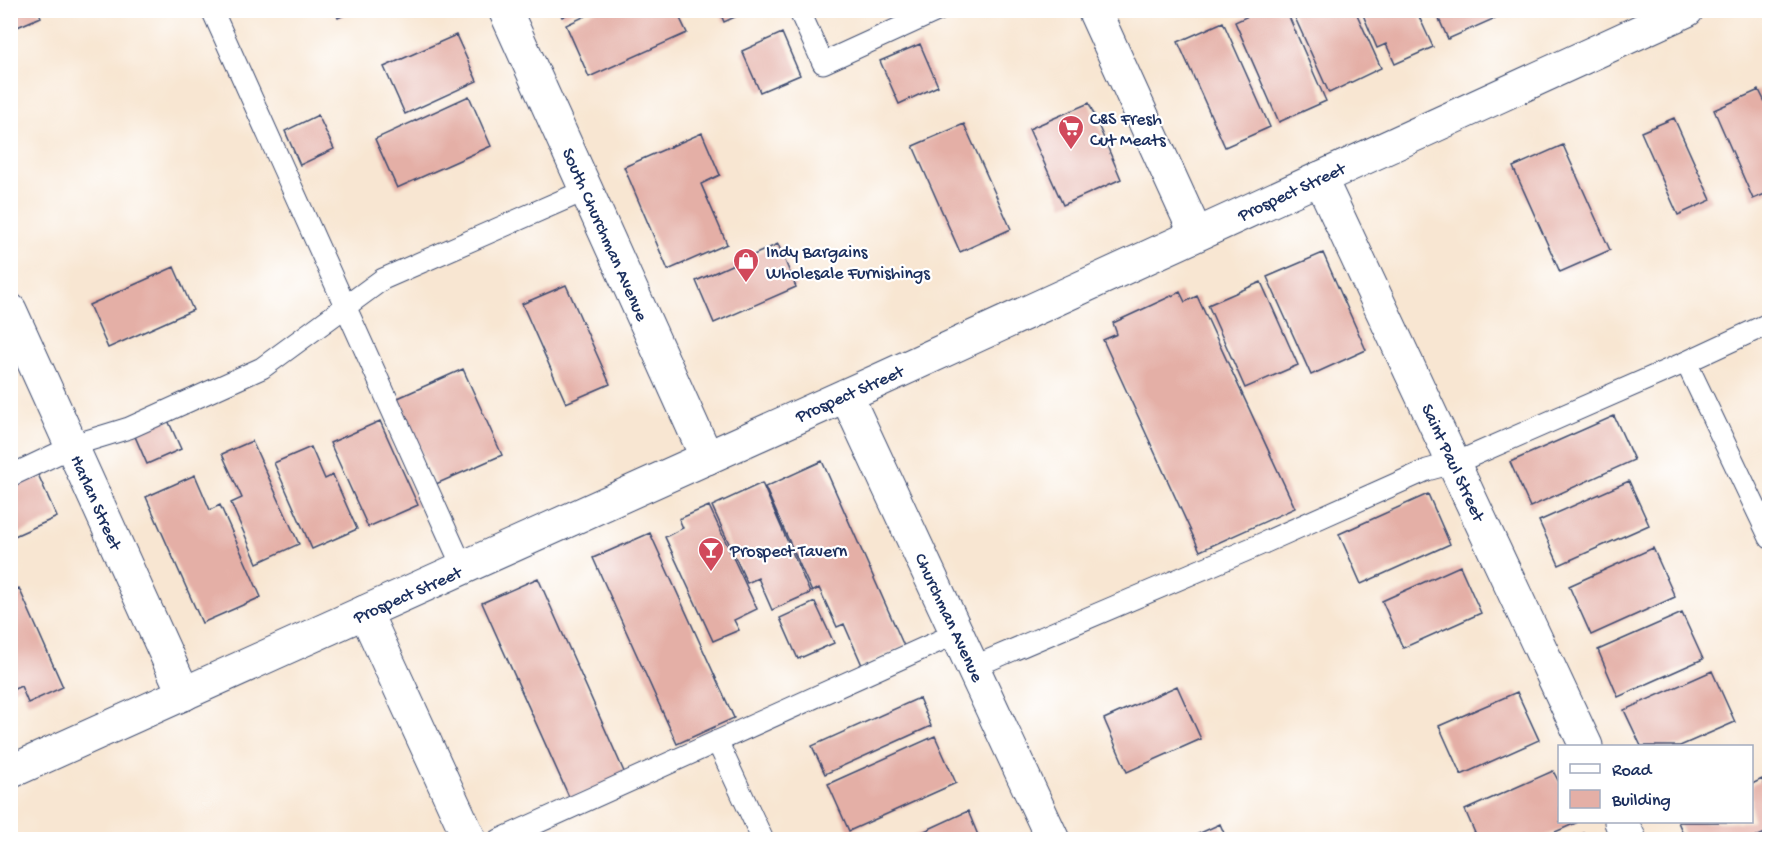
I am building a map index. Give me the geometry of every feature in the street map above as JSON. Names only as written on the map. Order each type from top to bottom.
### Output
[{"type":"main road","name":"South Churchman Avenue","points":[[505,10],[707,458]]},
{"type":"main road","points":[[1094,10],[1196,234]]},
{"type":"main road","name":"Prospect Street","points":[[10,772],[846,395],[1687,10]]},
{"type":"main road","name":"Saint Paul Street","points":[[1320,178],[1585,745]]},
{"type":"main road","name":"Harlan Street","points":[[10,310],[184,694]]},
{"type":"main road","name":"Churchman Avenue","points":[[846,395],[1053,840]]},
{"type":"main road","points":[[365,612],[470,840]]},
{"type":"main road","points":[[1622,823],[1630,840]]},
{"type":"lane","points":[[212,10],[463,568]]},
{"type":"lane","points":[[799,10],[823,63],[939,10]]},
{"type":"lane","points":[[10,476],[72,447],[129,428],[262,368],[383,279],[586,190]]},
{"type":"lane","points":[[973,667],[1259,545],[1427,470],[1454,463],[1770,323]]},
{"type":"lane","points":[[1686,362],[1770,538]]},
{"type":"lane","points":[[499,840],[957,633]]},
{"type":"lane","points":[[717,741],[763,840]]},
{"type":"building","points":[[10,10],[38,10],[41,17],[10,30]]},
{"type":"building","points":[[335,10],[355,10],[338,18]]},
{"type":"building","points":[[559,10],[576,10],[562,17]]},
{"type":"building","points":[[598,10],[676,10],[687,33],[589,77],[566,25]]},
{"type":"building","points":[[719,10],[750,10],[724,22]]},
{"type":"building","points":[[1261,10],[1286,10],[1326,101],[1279,122],[1235,22]]},
{"type":"building","points":[[1355,10],[1381,68],[1329,93],[1292,11]]},
{"type":"building","points":[[1361,10],[1416,10],[1433,47],[1395,64],[1386,44],[1377,48]]},
{"type":"building","points":[[1435,10],[1497,10],[1500,16],[1448,39]]},
{"type":"building","points":[[1223,22],[1270,127],[1225,147],[1178,42]]},
{"type":"building","points":[[782,33],[800,75],[760,92],[742,51]]},
{"type":"building","points":[[456,35],[477,81],[405,114],[384,67]]},
{"type":"building","points":[[920,44],[938,86],[899,104],[880,61]]},
{"type":"building","points":[[1759,90],[1770,112],[1770,192],[1753,199],[1714,110]]},
{"type":"building","points":[[469,96],[491,146],[397,188],[375,139]]},
{"type":"building","points":[[1089,103],[1121,179],[1063,205],[1029,129]]},
{"type":"building","points":[[318,115],[334,149],[300,165],[285,131]]},
{"type":"building","points":[[1674,118],[1711,200],[1678,215],[1641,132]]},
{"type":"building","points":[[964,124],[1011,229],[960,252],[913,146]]},
{"type":"building","points":[[702,133],[720,175],[701,184],[727,244],[668,270],[624,167]]},
{"type":"building","points":[[1563,145],[1610,250],[1560,272],[1513,167]]},
{"type":"building","name":"Indy Bargains Wholesale Furnishings","points":[[778,244],[796,287],[714,323],[696,281]]},
{"type":"building","points":[[1323,253],[1366,350],[1311,375],[1267,277]]},
{"type":"building","points":[[174,267],[193,310],[108,348],[89,305]]},
{"type":"building","points":[[1261,282],[1298,365],[1245,388],[1208,305]]},
{"type":"building","points":[[566,285],[610,384],[566,403],[522,304]]},
{"type":"building","points":[[1180,292],[1185,302],[1197,296],[1295,508],[1200,551],[1103,340],[1117,334],[1113,323]]},
{"type":"building","points":[[463,369],[502,455],[436,484],[398,398]]},
{"type":"building","points":[[1614,416],[1634,460],[1530,507],[1510,462]]},
{"type":"building","points":[[167,418],[181,449],[147,464],[134,434]]},
{"type":"building","points":[[380,421],[418,505],[368,527],[330,443]]},
{"type":"building","points":[[252,441],[299,544],[257,563],[231,503],[242,498],[222,454]]},
{"type":"building","points":[[311,447],[325,479],[333,475],[357,529],[312,549],[274,463]]},
{"type":"building","points":[[822,461],[904,646],[862,665],[844,624],[837,627],[819,588],[812,592],[765,487]]},
{"type":"building","points":[[37,472],[57,517],[10,538],[10,484]]},
{"type":"building","points":[[195,475],[210,510],[220,505],[261,597],[202,623],[146,497]]},
{"type":"building","points":[[1629,481],[1649,525],[1559,565],[1539,521]]},
{"type":"building","points":[[762,483],[810,593],[772,610],[758,578],[747,583],[712,506]]},
{"type":"building","points":[[1428,494],[1450,544],[1361,584],[1339,534]]},
{"type":"building","name":"Prospect Tavern","points":[[709,506],[757,609],[734,620],[739,630],[713,641],[665,537],[683,528],[679,519]]},
{"type":"building","points":[[650,533],[734,718],[677,744],[593,558]]},
{"type":"building","points":[[1653,548],[1675,597],[1591,635],[1569,586]]},
{"type":"building","points":[[1460,566],[1481,613],[1403,648],[1382,601]]},
{"type":"building","points":[[538,578],[625,774],[570,799],[482,603]]},
{"type":"building","points":[[19,588],[63,687],[28,703],[21,686],[10,691],[10,592]]},
{"type":"building","points":[[815,602],[834,643],[798,659],[780,618]]},
{"type":"building","points":[[1682,613],[1703,659],[1618,697],[1598,650]]},
{"type":"building","points":[[1712,671],[1735,722],[1682,745],[1641,745],[1624,710]]},
{"type":"building","points":[[1177,686],[1201,739],[1127,772],[1104,719]]},
{"type":"building","points":[[1517,692],[1539,740],[1461,775],[1439,726]]},
{"type":"building","points":[[919,698],[931,726],[825,774],[812,746]]},
{"type":"building","points":[[935,736],[956,783],[849,831],[828,784]]},
{"type":"building","points":[[1553,771],[1558,780],[1558,823],[1576,823],[1537,840],[1478,840],[1465,810]]},
{"type":"building","points":[[1762,779],[1770,796],[1770,831],[1749,840],[1686,840],[1678,823],[1753,823],[1753,784]]},
{"type":"building","points":[[968,811],[980,840],[905,840]]},
{"type":"building","points":[[1220,824],[1227,840],[1185,840]]},
{"type":"building","points":[[1584,833],[1587,840],[1569,840]]},
{"type":"place","name":"C&S Fresh Cut Meats","points":[[1071,151]]},
{"type":"place","name":"Indy Bargains Wholesale Furnishings","points":[[746,284]]},
{"type":"place","name":"Prospect Tavern","points":[[711,573]]}]
